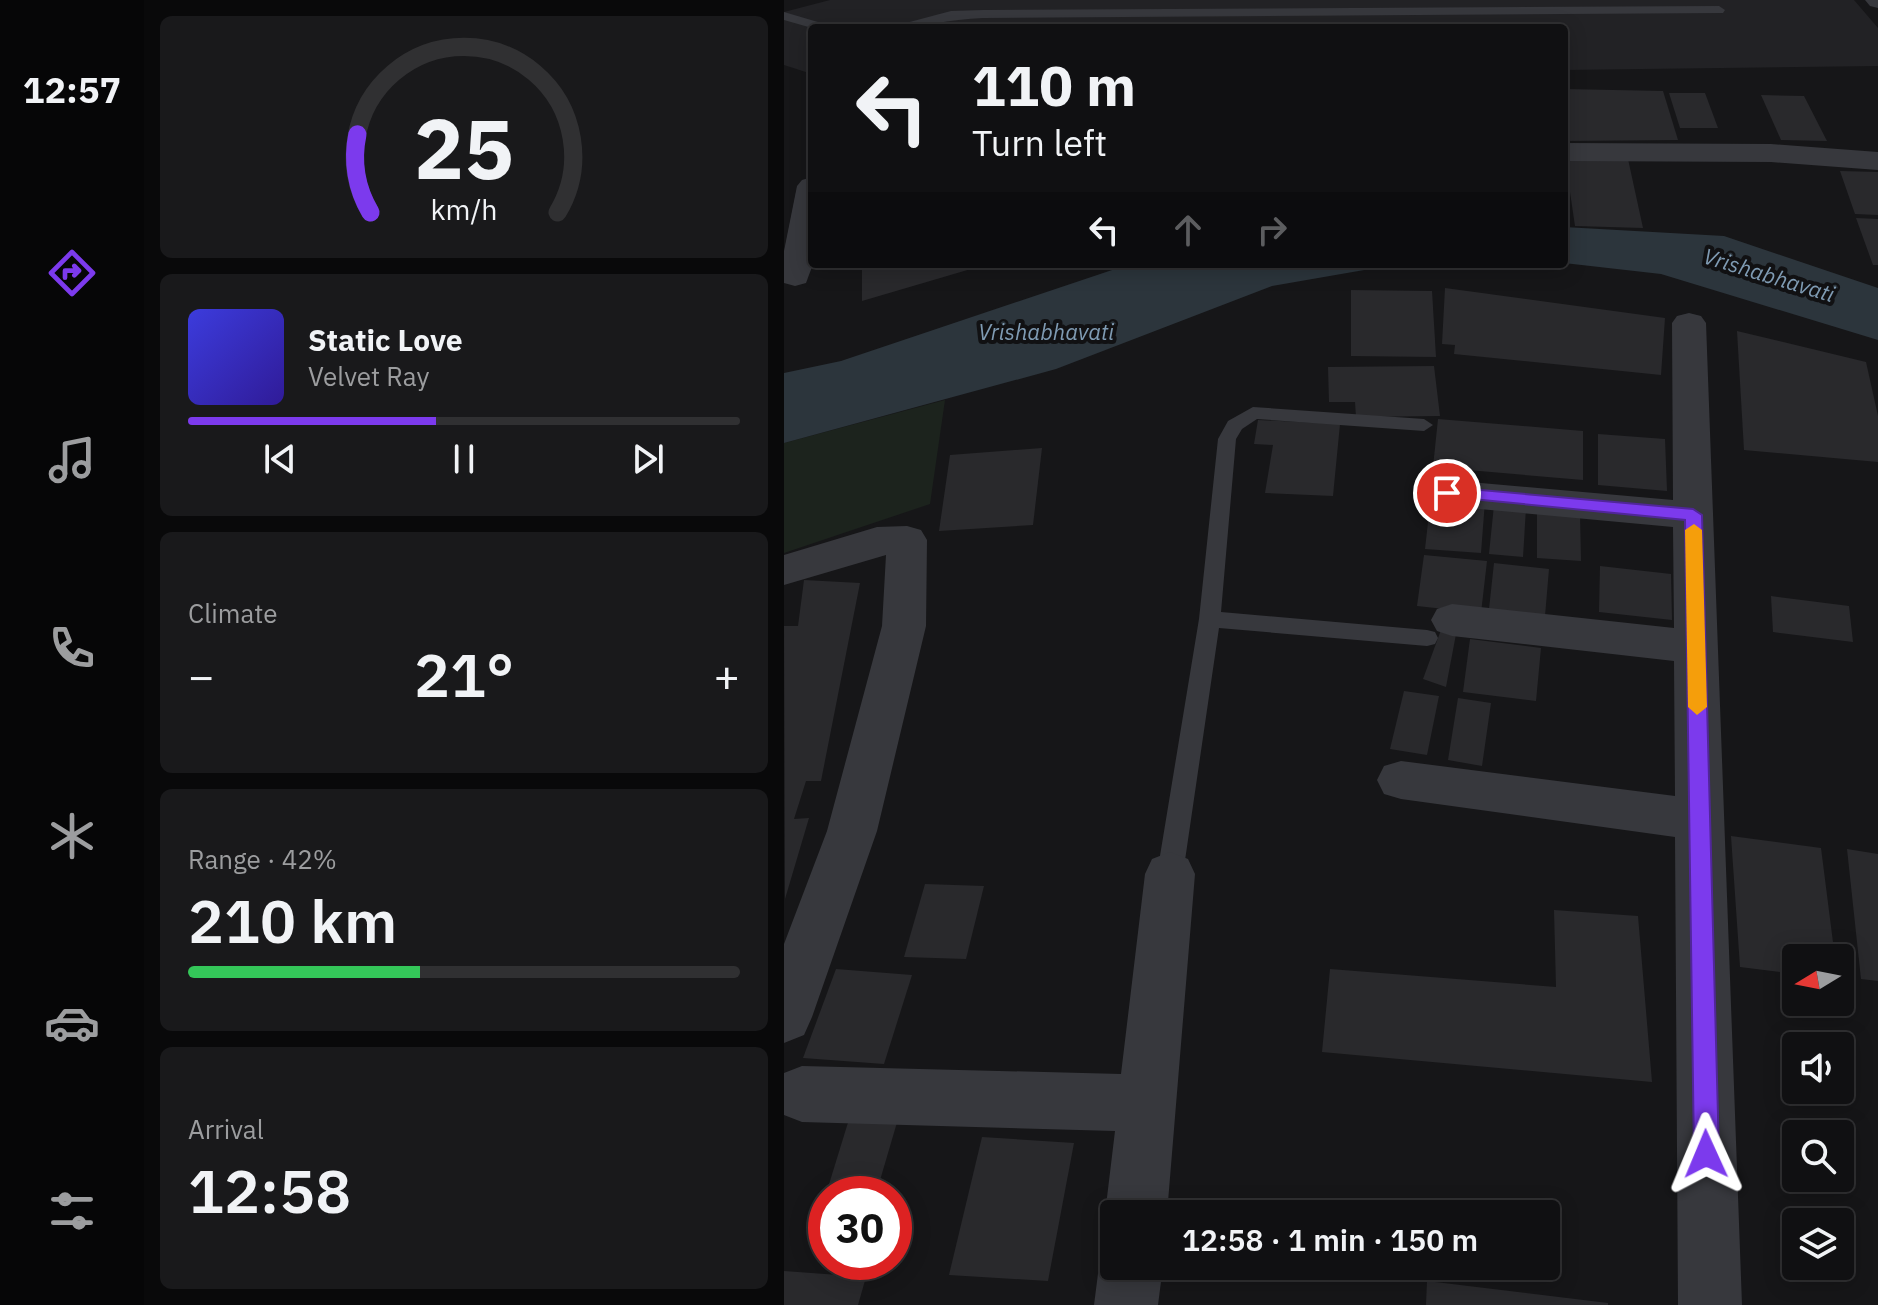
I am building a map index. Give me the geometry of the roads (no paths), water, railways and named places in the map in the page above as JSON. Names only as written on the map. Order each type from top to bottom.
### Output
[{"type":"street","points":[[1568,152],[1771,153],[1878,161]]},
{"type":"street","points":[[795,276],[808,207]]},
{"type":"street","points":[[1689,323],[1710,1305]]},
{"type":"street","points":[[1447,493],[1693,515]]},
{"type":"street","points":[[784,570],[877,541],[907,540],[904,626],[852,831],[784,1017]]},
{"type":"street","points":[[1439,629],[1696,647]]},
{"type":"street","points":[[1401,780],[1699,820]]},
{"type":"street","points":[[1138,1200],[1170,874]]},
{"type":"street","points":[[802,1094],[1148,1103]]},
{"type":"street","points":[[1126,1305],[1129,1280]]},
{"type":"lane","points":[[911,24],[951,15],[983,14],[1719,10]]},
{"type":"lane","points":[[784,16],[811,24]]},
{"type":"lane","points":[[1170,874],[1210,619],[1227,439],[1235,425],[1253,413],[1424,425]]},
{"type":"lane","points":[[1210,619],[1439,629]]},
{"type":"water","name":"Vrishabhavati","points":[[1568,227],[1724,236],[1878,288],[1878,340],[1661,274],[1568,263]]},
{"type":"water","name":"Vrishabhavati","points":[[1118,268],[1398,268],[1370,269],[1272,286],[1056,369],[784,443],[784,373],[841,361]]}]
